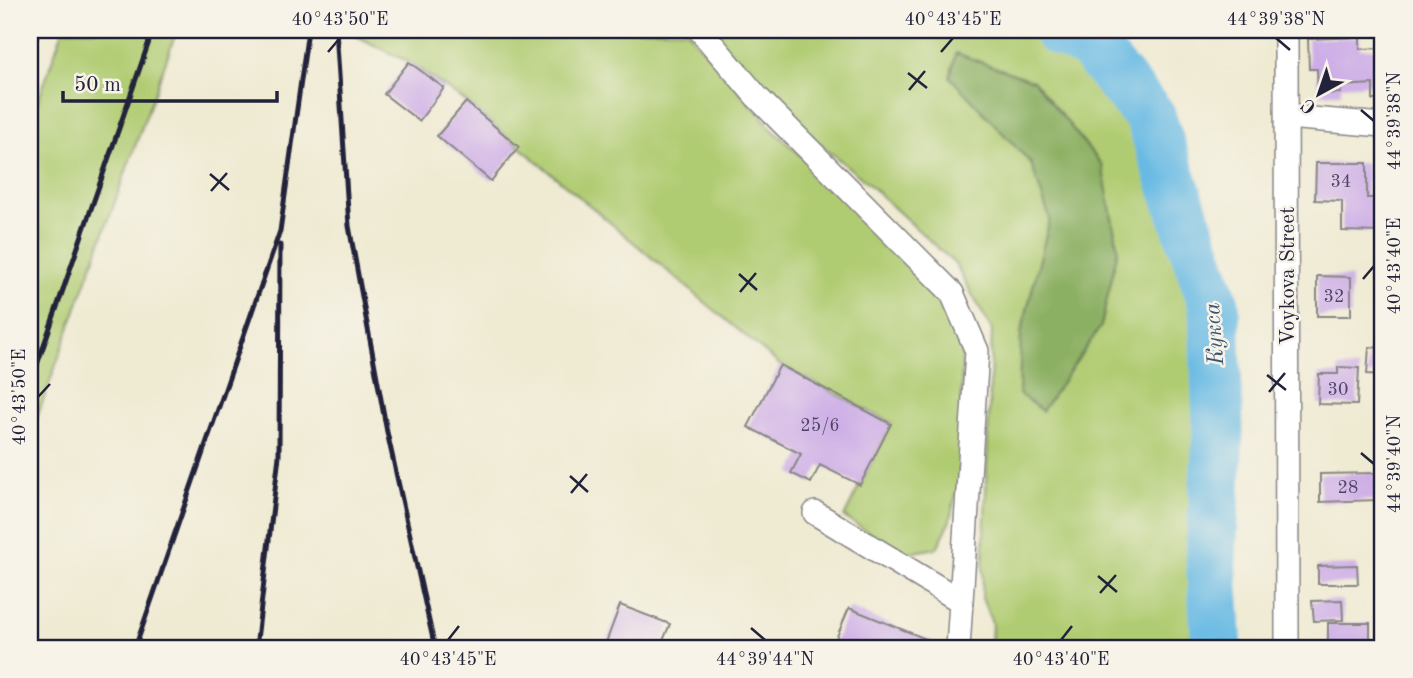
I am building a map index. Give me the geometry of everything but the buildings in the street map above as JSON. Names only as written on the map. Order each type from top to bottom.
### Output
[{"type":"street","points":[[700,30],[757,97],[951,293],[977,351],[958,648]]},
{"type":"street","name":"Voykova Street","points":[[1286,30],[1287,648]]},
{"type":"street","points":[[1287,117],[1383,125]]},
{"type":"street","points":[[815,513],[959,600]]},
{"type":"green space","points":[[63,30],[177,30],[30,437],[30,123]]},
{"type":"green space","points":[[353,30],[687,30],[773,130],[864,214],[943,301],[962,351],[960,476],[949,524],[937,548],[903,554],[844,517],[891,423],[780,365],[466,102],[409,62],[354,35]]},
{"type":"green space","points":[[712,30],[1033,30],[1078,55],[1131,114],[1158,173],[1202,314],[1199,648],[991,648],[992,623],[982,598],[992,330],[955,264],[864,180],[782,113]],"holes":[[[956,54],[1034,81],[1102,165],[1118,249],[1101,326],[1021,334],[1050,219],[1031,163],[950,77]]]},
{"type":"green space","points":[[956,53],[1034,81],[1102,165],[1118,249],[1101,326],[1042,411],[1019,394],[1021,334],[1050,219],[1031,163],[950,77]]},
{"type":"waterway","name":"Кукса","points":[[1058,30],[1089,44],[1150,116],[1214,305],[1218,432],[1211,556],[1217,648]]},
{"type":"railway","points":[[30,55],[39,30]]},
{"type":"railway","points":[[30,385],[153,30]]},
{"type":"railway","points":[[135,648],[280,231],[308,30]]},
{"type":"railway","points":[[336,30],[349,226],[387,432],[435,648]]},
{"type":"railway","points":[[256,648],[279,456],[280,245]]}]
